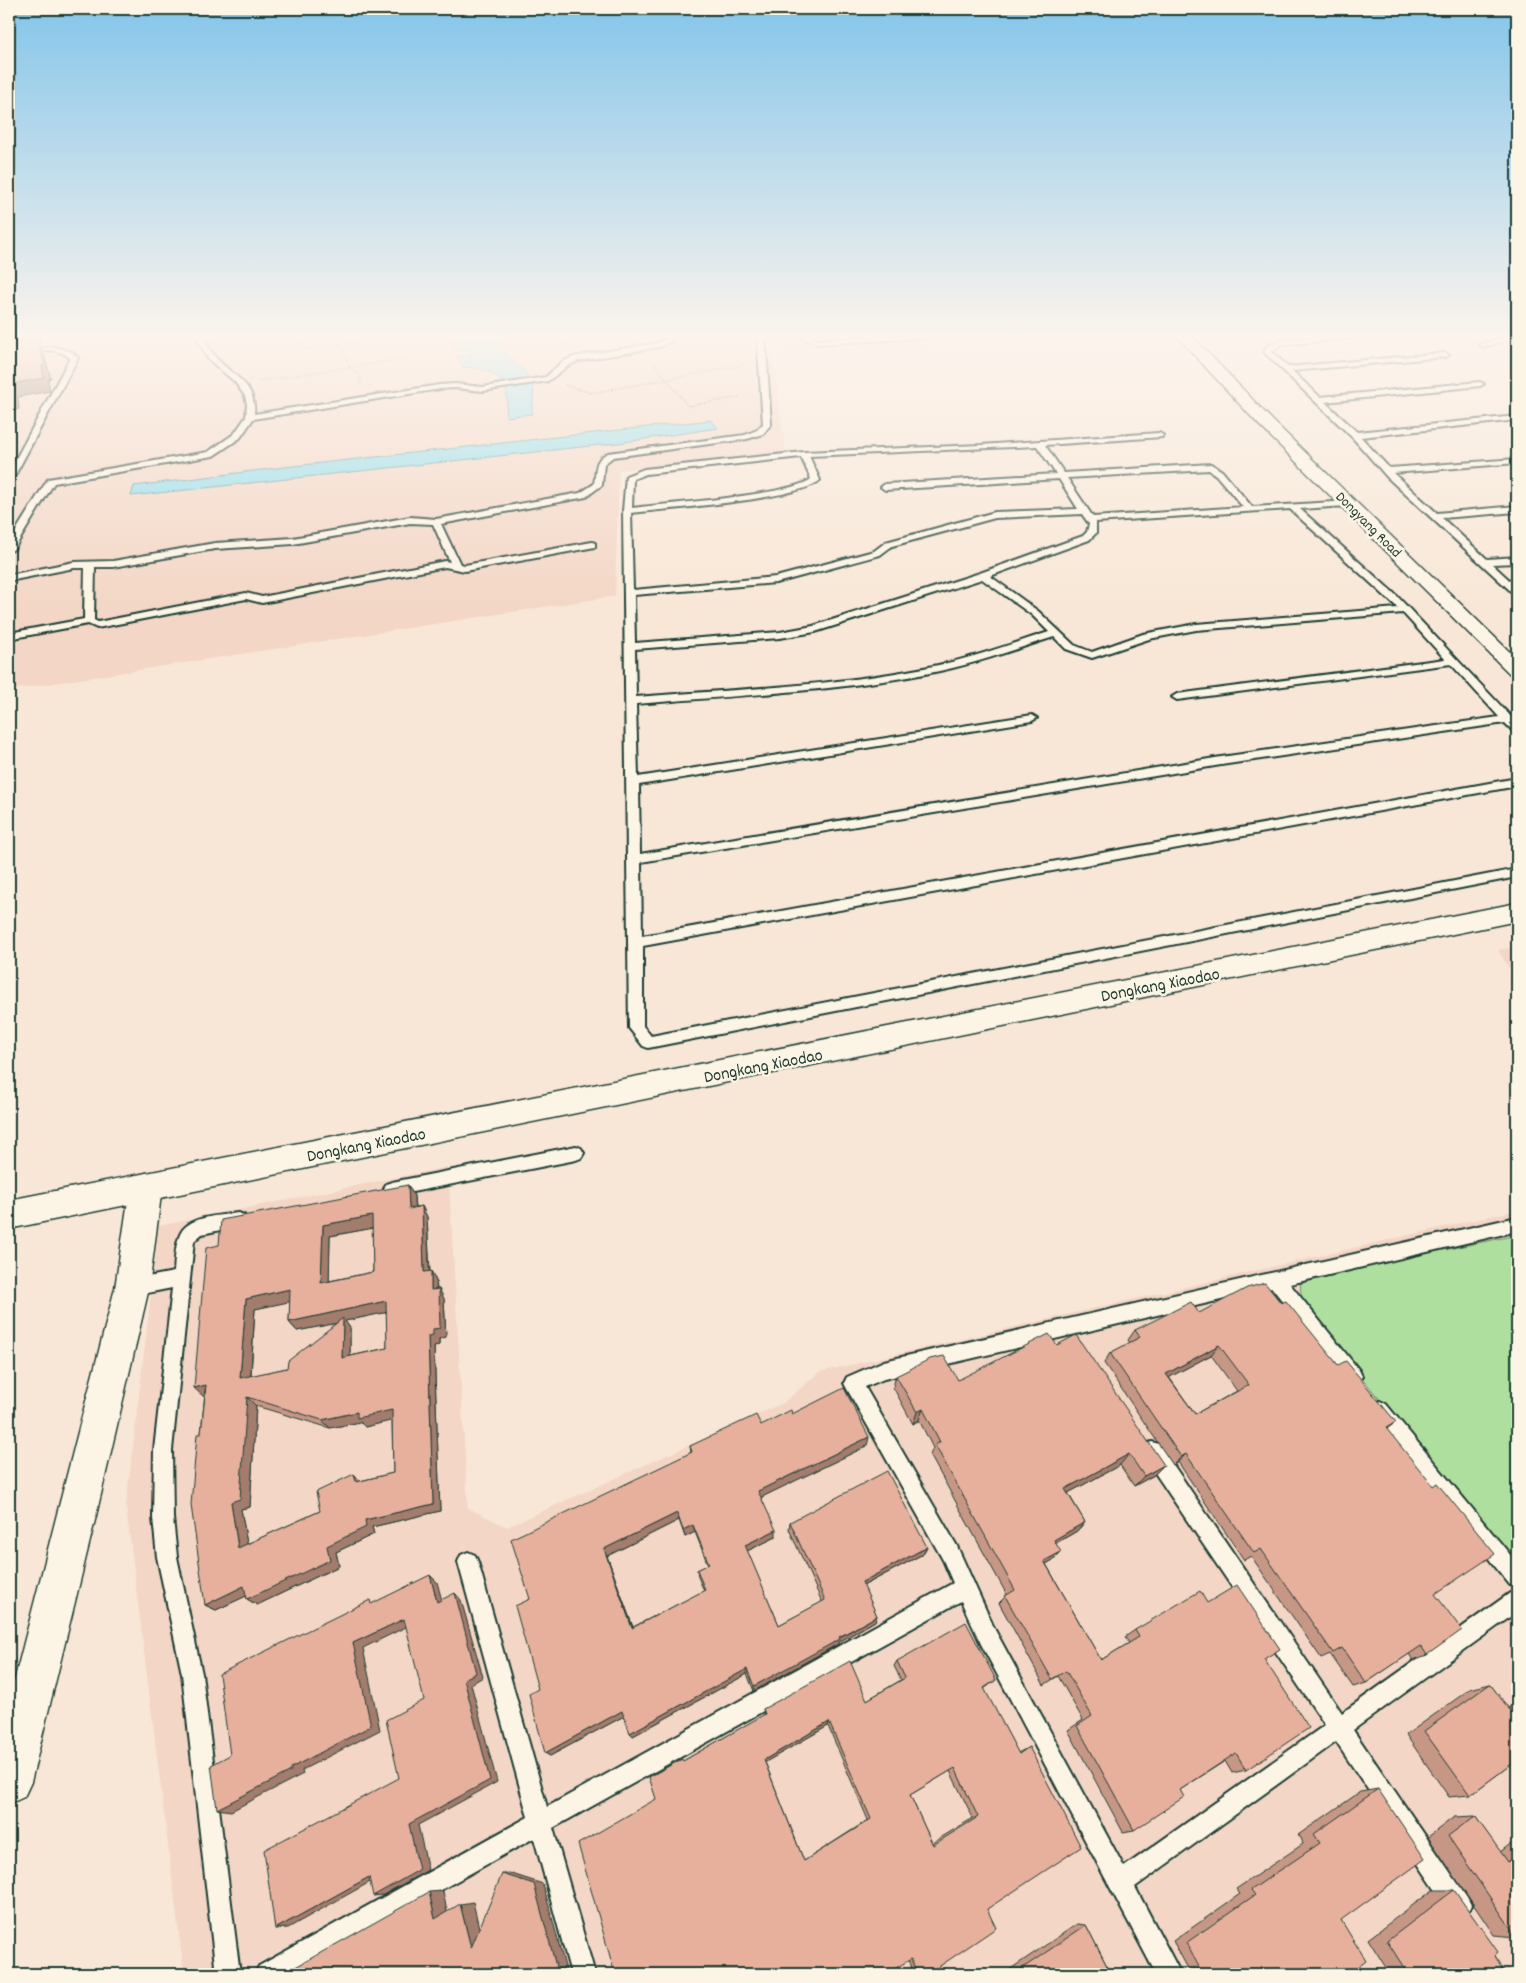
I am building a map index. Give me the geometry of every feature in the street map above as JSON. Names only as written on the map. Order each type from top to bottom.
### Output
[{"type":"main road","name":"Dongyang Road","points":[[1269,426],[1517,670]]},
{"type":"main road","name":"Dongyang Road","points":[[1289,426],[1395,532],[1517,648]]},
{"type":"main road","name":"Dongkang Xiaodao","points":[[9,1215],[1517,912]]},
{"type":"main road","points":[[9,1782],[76,1520],[132,1288],[146,1187]]},
{"type":"lane","points":[[9,479],[38,426]]},
{"type":"lane","points":[[9,549],[51,480],[210,454],[231,441],[243,426]]},
{"type":"lane","points":[[9,578],[74,566],[113,564],[215,546],[293,541],[410,520],[436,522],[583,496],[598,485],[599,463],[611,455],[747,437],[760,432],[766,426]]},
{"type":"lane","points":[[1344,426],[1387,471],[1517,592]]},
{"type":"lane","points":[[1355,436],[1449,426]]},
{"type":"lane","points":[[1159,435],[981,447],[804,454],[637,473],[627,481],[636,1028],[648,1042],[1517,873]]},
{"type":"lane","points":[[630,646],[780,635],[815,629],[983,575],[1086,538],[1093,529],[1088,515],[1039,442]]},
{"type":"lane","points":[[628,511],[774,494],[810,485],[816,480],[804,454]]},
{"type":"lane","points":[[1387,471],[1517,461]]},
{"type":"lane","points":[[885,487],[1211,467],[1219,473],[1249,509]]},
{"type":"lane","points":[[629,592],[776,580],[877,553],[889,544],[977,518],[1018,513],[1088,515],[1347,503]]},
{"type":"lane","points":[[1293,506],[1367,572],[1517,729]]},
{"type":"lane","points":[[1435,516],[1517,509]]},
{"type":"lane","points":[[436,522],[456,566]]},
{"type":"lane","points":[[9,636],[89,621],[97,624],[246,596],[262,600],[445,564],[465,568],[592,545]]},
{"type":"lane","points":[[1484,562],[1517,560]]},
{"type":"lane","points":[[89,621],[90,565]]},
{"type":"lane","points":[[983,575],[1021,602],[1070,647],[1092,655],[1147,636],[1196,627],[1405,610]]},
{"type":"lane","points":[[631,701],[848,682],[929,670],[963,662],[1056,633]]},
{"type":"lane","points":[[1177,697],[1453,661]]},
{"type":"lane","points":[[633,782],[1032,718]]},
{"type":"lane","points":[[634,859],[1221,761],[1508,719]]},
{"type":"lane","points":[[636,942],[1517,782]]},
{"type":"lane","points":[[373,1193],[576,1152]]},
{"type":"lane","points":[[228,1974],[192,1674],[166,1557],[163,1518],[163,1450],[186,1238],[198,1227],[256,1216]]},
{"type":"lane","points":[[1169,1974],[988,1637],[950,1553],[853,1383],[884,1370],[1074,1336],[1276,1280],[1517,1224]]},
{"type":"lane","points":[[132,1288],[182,1278]]},
{"type":"lane","points":[[1276,1280],[1517,1578]]},
{"type":"lane","points":[[1140,1434],[1471,1923]]},
{"type":"lane","points":[[468,1562],[583,1974]]},
{"type":"lane","points":[[267,1974],[966,1587]]},
{"type":"lane","points":[[1120,1884],[1517,1600]]},
{"type":"shaded area","points":[[9,426],[782,426],[786,452],[619,470],[615,596],[9,690]]},
{"type":"shaded area","points":[[1517,947],[1517,981],[1498,950]]},
{"type":"shaded area","points":[[448,1167],[468,1508],[507,1527],[783,1403],[820,1372],[1517,1210],[1517,1974],[184,1974],[126,1506],[159,1226]]},
{"type":"green space","points":[[1517,1235],[1517,1567],[1309,1313],[1301,1296],[1300,1279]]},
{"type":"water","points":[[661,426],[716,426],[718,428],[618,443],[131,496],[134,486],[285,467]]},
{"type":"building","points":[[408,1185],[409,1209],[422,1206],[424,1272],[431,1271],[431,1290],[439,1289],[440,1328],[433,1329],[433,1335],[428,1336],[433,1504],[365,1520],[366,1527],[327,1546],[330,1560],[247,1599],[244,1586],[205,1605],[191,1505],[197,1434],[201,1434],[206,1385],[194,1388],[206,1248],[219,1245],[221,1220]],"holes":[[[372,1216],[373,1272],[321,1283],[323,1225]],[[290,1289],[289,1322],[386,1301],[387,1348],[342,1358],[343,1318],[288,1361],[287,1368],[240,1378],[246,1299]],[[247,1397],[322,1420],[357,1412],[357,1418],[392,1410],[393,1473],[356,1482],[354,1474],[316,1492],[320,1511],[238,1548],[231,1502],[240,1499]]]},
{"type":"building","points":[[1265,1283],[1281,1303],[1286,1301],[1338,1365],[1346,1361],[1396,1422],[1386,1428],[1433,1486],[1437,1483],[1495,1554],[1435,1594],[1462,1630],[1427,1655],[1421,1646],[1366,1683],[1342,1648],[1333,1653],[1261,1549],[1254,1553],[1186,1454],[1181,1457],[1110,1353],[1140,1337],[1135,1330],[1191,1302],[1199,1313],[1247,1288]],"holes":[[[1219,1345],[1249,1385],[1195,1414],[1166,1374]]]},
{"type":"building","points":[[1049,1334],[1057,1345],[1076,1335],[1164,1465],[1144,1476],[1129,1454],[1065,1489],[1085,1522],[1054,1540],[1061,1552],[1044,1561],[1101,1660],[1139,1637],[1135,1630],[1200,1591],[1207,1603],[1237,1585],[1280,1649],[1264,1659],[1309,1728],[1246,1770],[1236,1753],[1180,1790],[1184,1797],[1134,1830],[1077,1726],[1092,1716],[1066,1671],[1052,1679],[1005,1596],[1015,1590],[935,1445],[940,1442],[923,1409],[917,1412],[896,1376],[930,1359],[944,1356],[958,1380]]},
{"type":"building","points":[[844,1388],[869,1437],[758,1491],[776,1530],[745,1545],[779,1625],[825,1600],[790,1522],[887,1471],[927,1547],[862,1582],[877,1616],[839,1637],[840,1639],[754,1686],[747,1669],[630,1733],[622,1711],[545,1753],[529,1694],[538,1689],[515,1606],[530,1599],[511,1539],[692,1452],[690,1446],[756,1415],[761,1425],[791,1410],[792,1414]],"holes":[[[677,1513],[683,1530],[693,1525],[709,1564],[697,1570],[705,1590],[632,1628],[604,1549]]]},
{"type":"building","points":[[430,1575],[437,1602],[455,1593],[476,1673],[464,1679],[490,1780],[409,1824],[419,1870],[373,1896],[369,1877],[275,1929],[264,1850],[399,1778],[386,1720],[424,1700],[404,1619],[353,1643],[371,1726],[291,1768],[291,1771],[217,1809],[211,1765],[230,1755],[219,1674],[370,1600],[371,1604]]},
{"type":"building","points":[[966,1622],[996,1680],[984,1688],[1019,1754],[1029,1747],[1081,1847],[987,1909],[996,1928],[928,1974],[917,1974],[911,1959],[886,1974],[615,1974],[578,1844],[656,1799],[649,1777],[682,1759],[683,1761],[765,1714],[763,1709],[850,1661],[867,1700],[905,1678],[897,1661]],"holes":[[[829,1722],[871,1819],[804,1861],[764,1760]],[[955,1768],[978,1817],[933,1845],[910,1795]]]},
{"type":"building","points":[[1490,1684],[1513,1714],[1517,1712],[1517,1760],[1470,1795],[1424,1731]]},
{"type":"building","points":[[1378,1789],[1425,1859],[1341,1920],[1366,1961],[1349,1974],[1203,1974],[1186,1943],[1255,1895],[1251,1890],[1320,1843],[1314,1834]]},
{"type":"building","points":[[1475,1816],[1508,1862],[1517,1855],[1517,1937],[1448,1836]]},
{"type":"building","points":[[502,1874],[534,1884],[558,1974],[283,1974],[429,1892],[435,1919],[460,1904],[471,1948]]},
{"type":"building","points":[[1454,1890],[1498,1952],[1494,1956],[1506,1974],[1408,1974],[1387,1941]]},
{"type":"building","points":[[1086,1925],[1111,1974],[1014,1974]]}]
